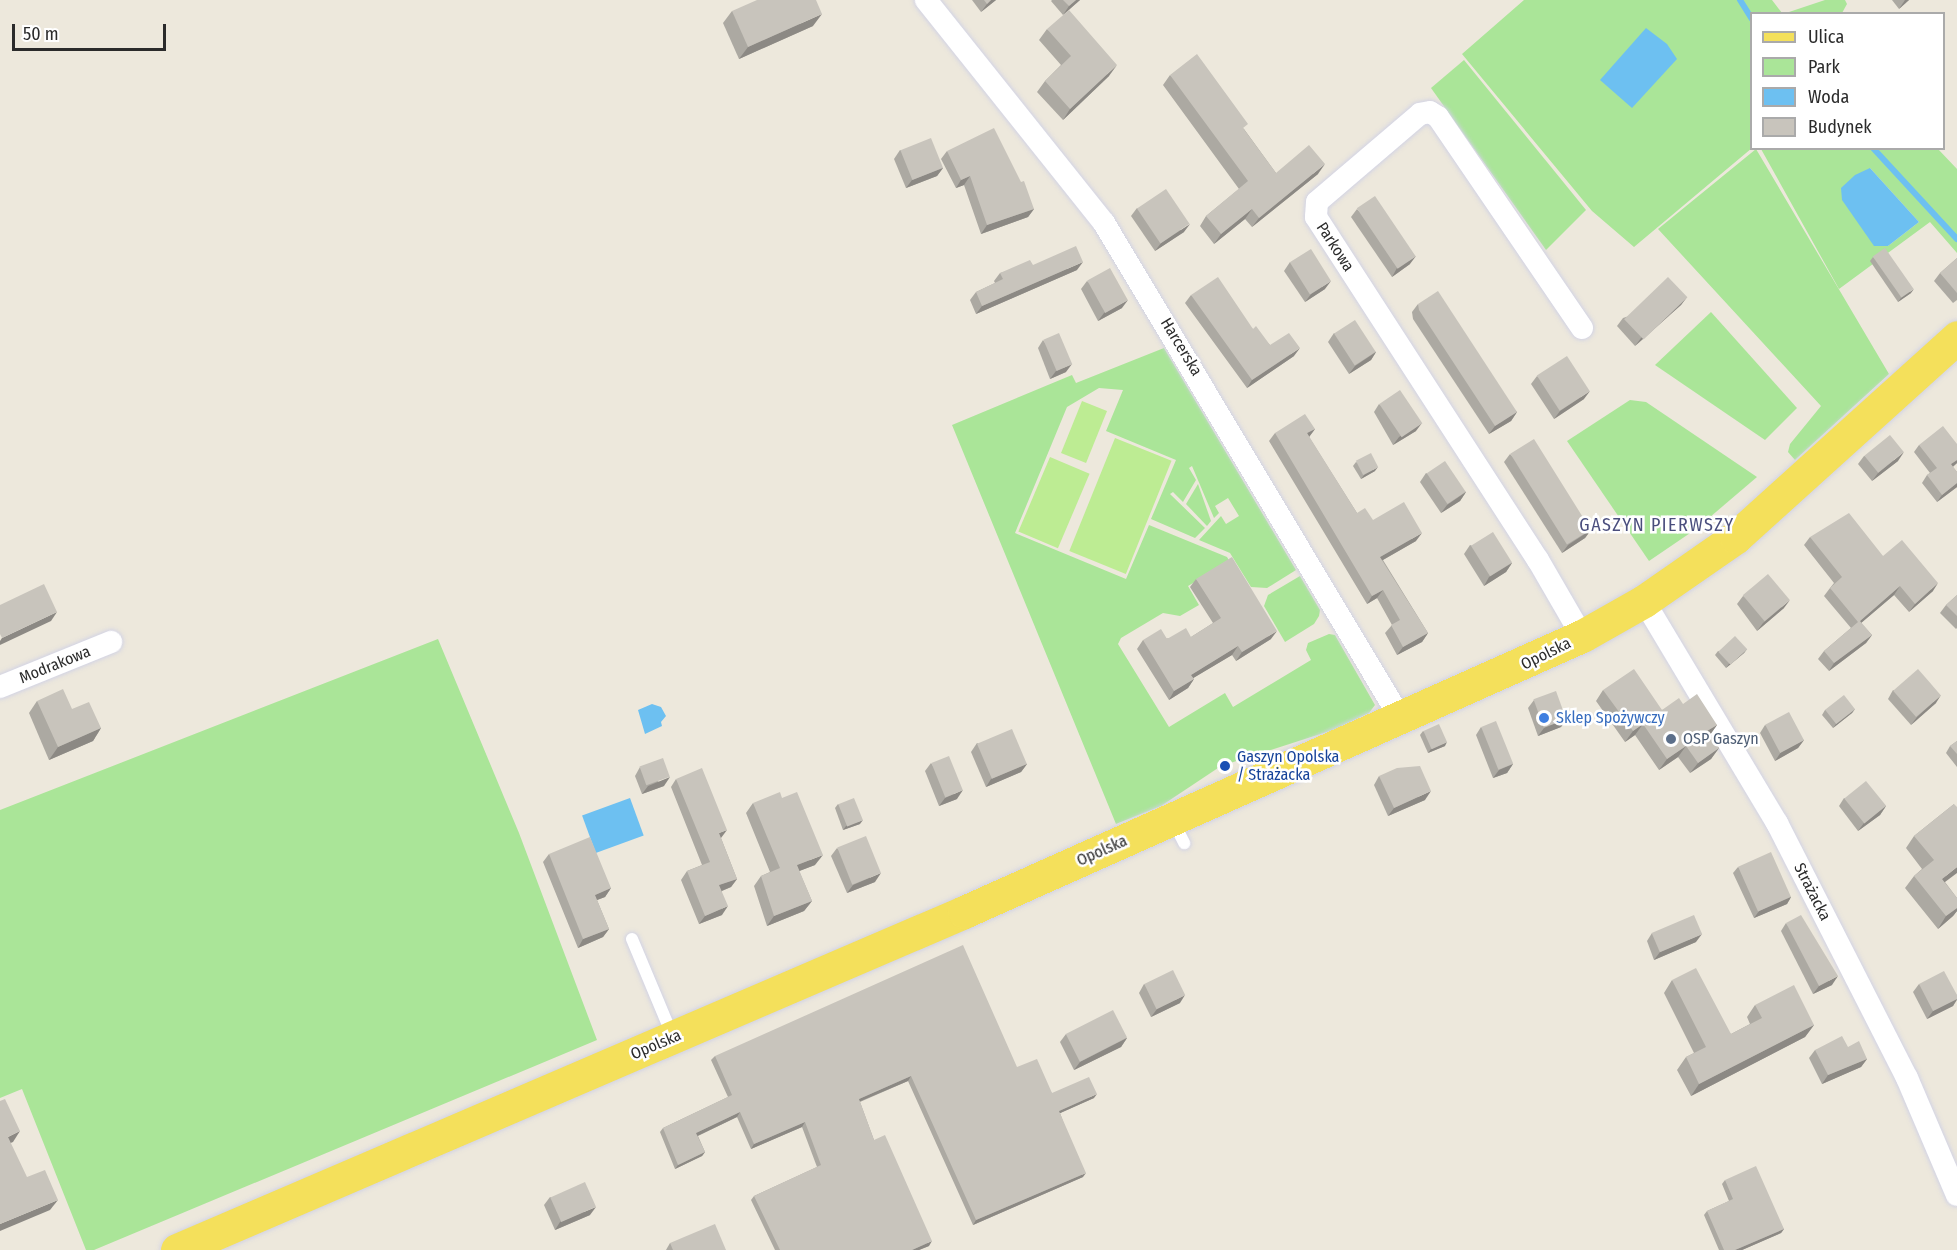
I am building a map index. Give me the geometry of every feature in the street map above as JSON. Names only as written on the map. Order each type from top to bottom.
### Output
[{"type":"main road","name":"Opolska","points":[[177,1250],[673,1038],[1178,831],[1401,719],[1582,636],[1644,601],[1717,551],[1773,506],[1957,337]]},
{"type":"street","name":"Harcerska","points":[[926,0],[1104,223],[1401,719]]},
{"type":"street","name":"Parkowa","points":[[1582,328],[1438,117],[1430,112],[1420,114],[1317,202],[1316,218],[1538,560],[1582,636]]},
{"type":"street","name":"Strażacka","points":[[1644,601],[1777,823],[1907,1078],[1957,1195]]},
{"type":"street","name":"Modrakowa","points":[[0,687],[111,642]]},
{"type":"lane","points":[[632,939],[673,1038]]},
{"type":"green space","points":[[1524,0],[1772,0],[1781,12],[1750,12],[1750,150],[1634,247],[1592,211],[1462,54]]},
{"type":"green space","points":[[1825,0],[1845,0],[1847,4],[1843,12],[1789,12]]},
{"type":"green space","points":[[1464,60],[1586,210],[1546,250],[1431,88]]},
{"type":"green space","points":[[1757,150],[1889,374],[1795,460],[1788,452],[1790,444],[1821,406],[1658,229]]},
{"type":"green space","points":[[1762,150],[1939,150],[1957,169],[1957,253],[1930,222],[1839,289]],"holes":[[[1870,168],[1919,222],[1888,246],[1874,246]]]},
{"type":"green space","points":[[1711,312],[1797,408],[1765,440],[1655,365]]},
{"type":"green space","points":[[1164,348],[1296,570],[1267,588],[1251,587],[1230,553],[1199,540],[1221,516],[1226,524],[1239,516],[1228,498],[1215,506],[1219,513],[1214,518],[1192,466],[1189,468],[1196,480],[1183,502],[1173,492],[1170,494],[1205,528],[1195,538],[1151,519],[1176,460],[1106,431],[1123,390],[1099,388],[1067,407],[1015,533],[1126,579],[1149,525],[1227,557],[1248,592],[1227,563],[1188,586],[1199,605],[1180,616],[1163,613],[1121,638],[1118,644],[1169,727],[1225,693],[1233,707],[1311,660],[1306,650],[1308,643],[1329,634],[1335,635],[1375,705],[1369,713],[1333,730],[1221,766],[1161,806],[1116,824],[952,425],[1072,375],[1076,383]]},
{"type":"green space","points":[[1630,400],[1646,402],[1757,477],[1696,529],[1649,561],[1567,441]]},
{"type":"green space","points":[[1082,401],[1107,411],[1086,463],[1061,453]]},
{"type":"green space","points":[[1115,438],[1172,461],[1126,574],[1069,551]]},
{"type":"green space","points":[[1050,457],[1090,474],[1058,548],[1018,532]]},
{"type":"green space","points":[[1198,484],[1211,521],[1207,526],[1186,504]]},
{"type":"green space","points":[[1300,576],[1320,610],[1319,616],[1314,624],[1285,642],[1264,606],[1268,595]]},
{"type":"green space","points":[[438,639],[519,833],[597,1040],[94,1250],[86,1250],[22,1089],[0,1098],[0,810]]},
{"type":"water","points":[[1646,28],[1667,44],[1677,59],[1632,108],[1600,80]]},
{"type":"water","points":[[1870,168],[1919,222],[1888,246],[1874,246],[1842,200],[1841,188],[1855,175]]},
{"type":"water","points":[[652,704],[661,707],[666,716],[661,722],[662,726],[645,734],[638,710]]},
{"type":"water","points":[[630,798],[644,836],[596,853],[582,815]]},
{"type":"building","points":[[757,0],[816,0],[822,14],[748,47],[732,11]]},
{"type":"building","points":[[1063,0],[1076,0],[1069,6]]},
{"type":"building","points":[[1069,10],[1117,65],[1070,109],[1045,81],[1071,56],[1047,29]]},
{"type":"building","points":[[1197,54],[1248,124],[1243,128],[1276,173],[1309,145],[1325,164],[1259,218],[1252,209],[1221,234],[1206,216],[1248,181],[1170,75]]},
{"type":"building","points":[[994,128],[1021,182],[1024,181],[1034,209],[987,225],[970,176],[961,180],[947,151]]},
{"type":"building","points":[[931,138],[943,168],[912,180],[900,150]]},
{"type":"building","points":[[1166,189],[1189,224],[1160,243],[1137,209]]},
{"type":"building","points":[[1375,196],[1416,257],[1398,269],[1357,208]]},
{"type":"building","points":[[1076,246],[1083,262],[982,306],[976,292],[1003,279],[1000,273],[1030,260],[1033,265]]},
{"type":"building","points":[[1885,248],[1914,289],[1901,298],[1873,257]]},
{"type":"building","points":[[1311,249],[1331,281],[1310,294],[1290,262]]},
{"type":"building","points":[[1957,258],[1957,293],[1940,273]]},
{"type":"building","points":[[1110,268],[1128,300],[1105,313],[1087,281]]},
{"type":"building","points":[[1218,277],[1253,329],[1256,326],[1270,345],[1289,333],[1300,348],[1252,380],[1191,295]]},
{"type":"building","points":[[1668,277],[1687,297],[1644,340],[1624,319]]},
{"type":"building","points":[[1438,291],[1517,412],[1495,426],[1419,310],[1418,304]]},
{"type":"building","points":[[1355,320],[1376,352],[1355,365],[1334,334]]},
{"type":"building","points":[[1059,333],[1072,364],[1057,371],[1043,340]]},
{"type":"building","points":[[1567,356],[1590,391],[1560,411],[1537,376]]},
{"type":"building","points":[[1400,390],[1422,423],[1402,437],[1379,404]]},
{"type":"building","points":[[1305,414],[1315,429],[1307,433],[1357,513],[1365,508],[1373,520],[1404,502],[1422,533],[1380,557],[1428,633],[1403,647],[1391,625],[1400,620],[1383,590],[1372,596],[1275,433]]},
{"type":"building","points":[[1943,426],[1957,444],[1957,460],[1951,464],[1957,472],[1957,483],[1942,495],[1927,475],[1937,468],[1919,445]]},
{"type":"building","points":[[1890,435],[1904,452],[1878,473],[1864,456]]},
{"type":"building","points":[[1534,439],[1591,530],[1567,545],[1510,454]]},
{"type":"building","points":[[1371,453],[1378,467],[1363,475],[1356,461]]},
{"type":"building","points":[[1445,461],[1466,492],[1447,504],[1427,473]]},
{"type":"building","points":[[1849,513],[1883,556],[1902,540],[1938,583],[1915,604],[1900,586],[1860,621],[1872,635],[1834,663],[1824,651],[1858,622],[1830,588],[1842,577],[1810,537]]},
{"type":"building","points":[[1493,532],[1512,563],[1490,576],[1471,546]]},
{"type":"building","points":[[1232,557],[1277,631],[1242,652],[1238,646],[1191,675],[1194,679],[1174,691],[1143,640],[1161,629],[1167,639],[1186,628],[1191,637],[1221,618],[1196,579]]},
{"type":"building","points":[[1768,574],[1790,600],[1765,621],[1743,595]]},
{"type":"building","points":[[44,584],[57,612],[2,638],[0,605]]},
{"type":"building","points":[[1957,595],[1957,616],[1946,605]]},
{"type":"building","points":[[1735,636],[1747,649],[1730,665],[1718,652]]},
{"type":"building","points":[[1634,669],[1662,710],[1679,698],[1683,704],[1697,694],[1717,725],[1707,731],[1719,748],[1698,763],[1686,746],[1667,759],[1643,724],[1633,731],[1603,690]]},
{"type":"building","points":[[1918,669],[1941,695],[1916,717],[1893,691]]},
{"type":"building","points":[[63,689],[72,709],[89,702],[101,728],[58,747],[37,701]]},
{"type":"building","points":[[1556,691],[1566,719],[1544,727],[1533,699]]},
{"type":"building","points":[[1844,695],[1855,709],[1836,724],[1825,710]]},
{"type":"building","points":[[1789,712],[1804,740],[1780,753],[1765,725]]},
{"type":"building","points":[[1496,721],[1513,764],[1498,770],[1481,727]]},
{"type":"building","points":[[1439,724],[1447,742],[1432,749],[1423,731]]},
{"type":"building","points":[[1012,729],[1027,764],[992,779],[977,744]]},
{"type":"building","points":[[1957,741],[1957,754],[1950,746]]},
{"type":"building","points":[[949,756],[963,790],[945,797],[931,763]]},
{"type":"building","points":[[663,758],[670,777],[646,785],[640,767]]},
{"type":"building","points":[[1420,766],[1431,791],[1394,808],[1379,776],[1397,768]]},
{"type":"building","points":[[702,768],[727,830],[719,833],[737,879],[719,885],[728,906],[705,916],[687,871],[710,862],[676,779]]},
{"type":"building","points":[[1866,781],[1886,806],[1864,823],[1844,799]]},
{"type":"building","points":[[780,792],[782,798],[797,792],[823,855],[797,865],[812,901],[774,916],[761,876],[780,868],[753,803]]},
{"type":"building","points":[[854,798],[863,820],[847,827],[838,804]]},
{"type":"building","points":[[1954,804],[1957,807],[1957,867],[1942,879],[1957,898],[1957,908],[1946,916],[1914,876],[1934,860],[1914,836]]},
{"type":"building","points":[[866,836],[881,873],[852,885],[837,848]]},
{"type":"building","points":[[590,837],[611,888],[595,895],[609,929],[583,939],[549,854]]},
{"type":"building","points":[[1771,852],[1791,897],[1758,911],[1738,867]]},
{"type":"building","points":[[1694,915],[1702,934],[1660,952],[1652,933]]},
{"type":"building","points":[[1801,915],[1838,976],[1819,986],[1786,923]]},
{"type":"building","points":[[963,945],[1017,1067],[1037,1059],[1052,1093],[1089,1077],[1097,1094],[1059,1111],[1086,1173],[976,1220],[911,1076],[859,1099],[874,1140],[885,1135],[932,1241],[912,1250],[780,1250],[754,1196],[821,1165],[805,1122],[754,1144],[740,1112],[696,1133],[705,1152],[678,1165],[663,1128],[732,1095],[715,1056]]},
{"type":"building","points":[[1696,968],[1731,1034],[1762,1018],[1755,1005],[1794,985],[1814,1025],[1699,1084],[1686,1057],[1706,1047],[1672,980]]},
{"type":"building","points":[[1173,970],[1185,995],[1157,1009],[1144,984]]},
{"type":"building","points":[[1944,971],[1957,999],[1933,1011],[1919,984]]},
{"type":"building","points":[[1113,1010],[1127,1038],[1080,1062],[1066,1034]]},
{"type":"building","points":[[1842,1036],[1848,1047],[1859,1041],[1867,1059],[1828,1075],[1815,1050]]},
{"type":"building","points":[[5,1099],[20,1131],[8,1137],[27,1177],[45,1170],[58,1200],[0,1224],[0,1101]]},
{"type":"building","points":[[1756,1166],[1784,1229],[1735,1250],[1724,1250],[1707,1211],[1733,1199],[1725,1180]]},
{"type":"building","points":[[585,1182],[596,1207],[561,1222],[550,1197]]},
{"type":"building","points":[[715,1224],[726,1250],[673,1250],[670,1243]]},
{"type":"waterway","points":[[1740,0],[1750,16]]},
{"type":"waterway","points":[[1875,150],[1957,239]]},
{"type":"place","name":"Sklep Spożywczy","points":[[1544,718]]},
{"type":"place","name":"OSP Gaszyn","points":[[1671,739]]},
{"type":"place","name":"Gaszyn Opolska / Strażacka","points":[[1225,766]]},
{"type":"district","name":"GASZYN PIERWSZY","points":[[1657,525]]}]
